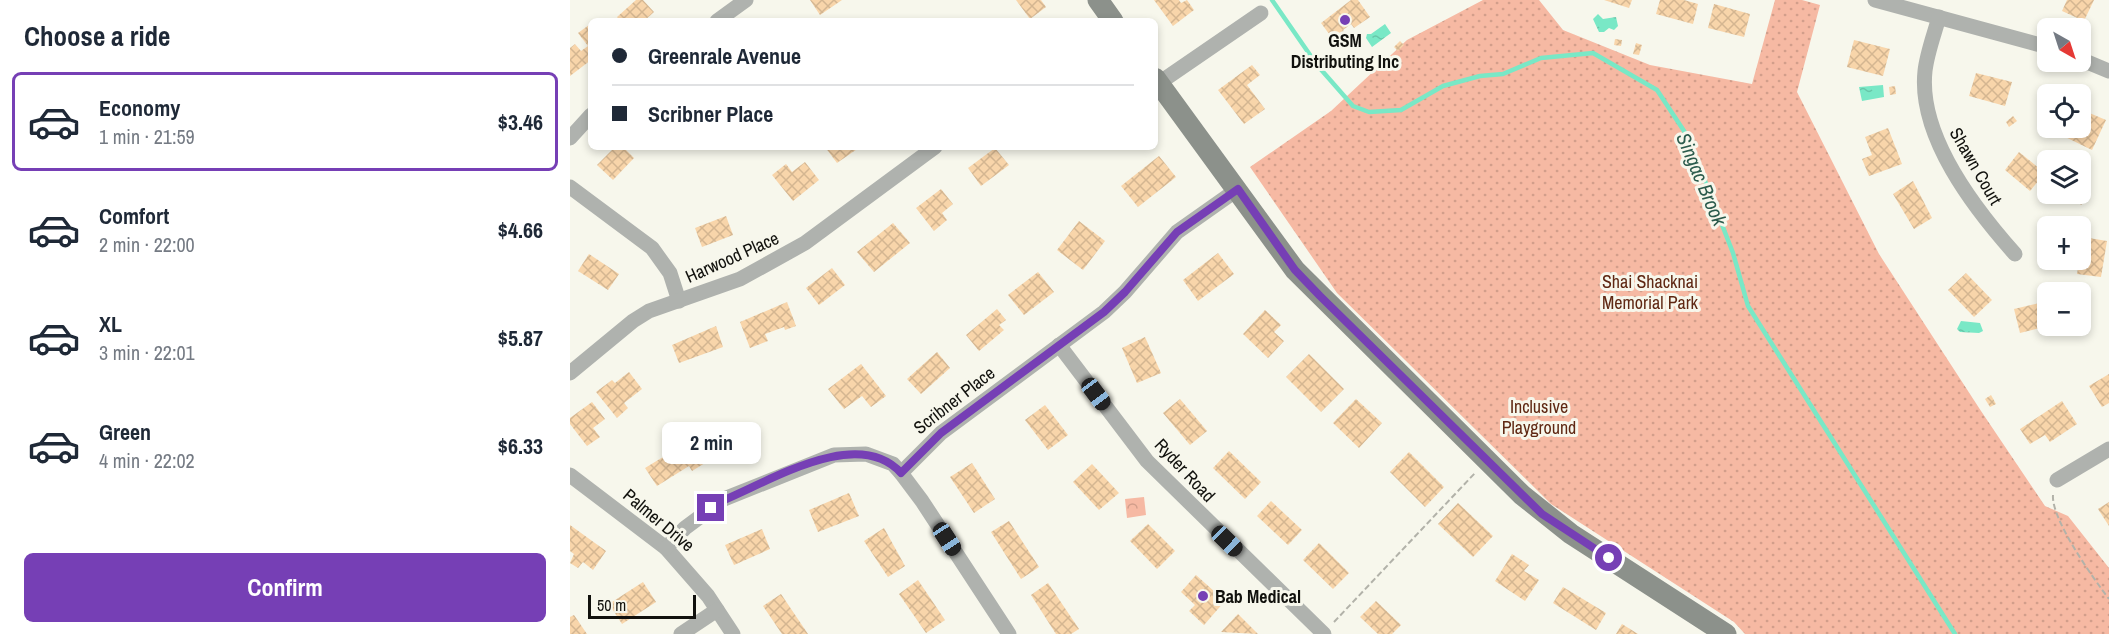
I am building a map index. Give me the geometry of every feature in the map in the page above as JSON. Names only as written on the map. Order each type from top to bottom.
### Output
[{"type":"street","points":[[721,18],[746,0]]},
{"type":"street","points":[[1098,0],[1109,18]]},
{"type":"street","points":[[1875,0],[2037,44]]},
{"type":"street","points":[[1158,80],[1261,13]]},
{"type":"street","name":"Shawn Court","points":[[1939,17],[1925,70],[1928,112],[1934,134],[1987,223],[2015,254]]},
{"type":"street","points":[[2091,63],[2108,69]]},
{"type":"street","points":[[1158,82],[1295,270],[1542,514],[1726,634]]},
{"type":"street","points":[[570,138],[588,119]]},
{"type":"street","name":"Harwood Place","points":[[570,373],[633,321],[650,311],[740,279],[774,263],[805,243],[931,150]]},
{"type":"street","points":[[570,187],[652,248],[670,273],[679,301]]},
{"type":"street","name":"Scribner Place","points":[[901,473],[941,433],[1104,312],[1125,292],[1177,232],[1238,189]]},
{"type":"street","name":"Ryder Road","points":[[1059,345],[1147,461],[1324,633]]},
{"type":"street","points":[[2057,480],[2109,449]]},
{"type":"street","points":[[666,548],[685,528],[724,500],[834,455],[866,454],[881,458],[901,473],[922,501],[1009,634]]},
{"type":"street","name":"Palmer Drive","points":[[570,475],[666,548],[694,578],[733,634]]},
{"type":"street","points":[[681,634],[717,610]]},
{"type":"path","points":[[1324,633],[1487,460]]},
{"type":"path","points":[[2057,480],[2052,497],[2057,515],[2092,577],[2109,599]]},
{"type":"green space","name":"Shai Shacknai Memorial Park","points":[[1483,0],[1539,0],[1563,30],[1650,65],[1752,84],[1775,0],[1802,0],[1820,5],[1797,92],[1879,254],[1981,411],[2045,506],[2068,516],[2109,568],[2109,634],[1745,634],[1734,622],[1551,504],[1337,293],[1250,167],[1331,111],[1407,40]]},
{"type":"green space","points":[[1144,497],[1146,515],[1127,518],[1125,499]]},
{"type":"water","points":[[1598,14],[1603,19],[1616,17],[1618,26],[1614,30],[1609,28],[1604,32],[1599,32],[1593,19]]},
{"type":"water","points":[[1385,24],[1391,33],[1372,47],[1366,38],[1367,34],[1371,34]]},
{"type":"water","points":[[1883,85],[1884,97],[1862,101],[1859,87]]},
{"type":"water","points":[[1961,321],[1980,323],[1983,331],[1979,333],[1960,332],[1957,329]]},
{"type":"building","points":[[636,0],[643,0],[654,12],[647,18],[617,17]]},
{"type":"building","points":[[810,0],[842,0],[820,15]]},
{"type":"building","points":[[1016,0],[1041,0],[1046,7],[1029,18]]},
{"type":"building","points":[[1154,0],[1179,0],[1181,3],[1187,0],[1194,10],[1173,26]]},
{"type":"building","name":"GSM Distributing Inc","points":[[1351,0],[1358,0],[1370,17],[1354,28],[1351,24],[1343,30],[1348,38],[1338,46],[1321,23]]},
{"type":"building","points":[[1604,0],[1632,0],[1629,8]]},
{"type":"building","points":[[1660,0],[1684,0],[1698,4],[1693,24],[1656,14]]},
{"type":"building","points":[[2067,0],[2094,0],[2085,18],[2077,18],[2062,11]]},
{"type":"building","points":[[1714,4],[1750,14],[1744,37],[1708,28]]},
{"type":"building","points":[[588,26],[588,46],[578,33]]},
{"type":"building","points":[[1615,39],[1622,40],[1621,46],[1614,45]]},
{"type":"building","points":[[1854,40],[1890,49],[1883,76],[1847,67]]},
{"type":"building","points":[[1400,41],[1404,45],[1398,51],[1394,47]]},
{"type":"building","points":[[1636,43],[1642,45],[1639,55],[1633,54]]},
{"type":"building","points":[[575,44],[581,51],[588,46],[588,62],[570,76],[570,48]]},
{"type":"building","points":[[1252,65],[1260,75],[1247,85],[1265,109],[1244,124],[1218,90]]},
{"type":"building","points":[[1976,73],[2012,82],[2005,106],[1969,96]]},
{"type":"building","points":[[1895,86],[1896,94],[1890,95],[1889,87]]},
{"type":"building","points":[[2091,114],[2106,120],[2092,150],[2067,138],[2091,138]]},
{"type":"building","points":[[2013,116],[2017,121],[2009,127],[2006,122]]},
{"type":"building","points":[[1888,128],[1902,164],[1869,176],[1862,159],[1872,155],[1865,137]]},
{"type":"building","points":[[612,150],[626,150],[634,158],[613,180],[597,165]]},
{"type":"building","points":[[827,150],[856,150],[837,163]]},
{"type":"building","points":[[992,150],[997,150],[1009,165],[981,186],[968,168]]},
{"type":"building","points":[[2019,152],[2037,167],[2037,183],[2030,191],[2005,170]]},
{"type":"building","points":[[1159,156],[1176,177],[1138,207],[1121,186]]},
{"type":"building","points":[[805,162],[819,180],[793,201],[772,175],[786,164],[792,172]]},
{"type":"building","points":[[1913,181],[1932,218],[1914,229],[1893,194]]},
{"type":"building","points":[[941,189],[953,204],[942,213],[947,220],[934,231],[916,208]]},
{"type":"building","points":[[726,216],[733,235],[702,247],[695,228]]},
{"type":"building","points":[[1079,221],[1105,241],[1083,270],[1057,250]]},
{"type":"building","points":[[893,223],[910,243],[874,272],[857,252]]},
{"type":"building","points":[[2091,238],[2107,241],[2101,277],[2077,274],[2078,270],[2091,270]]},
{"type":"building","points":[[1218,253],[1234,274],[1198,301],[1183,280]]},
{"type":"building","points":[[589,254],[619,274],[608,290],[578,271]]},
{"type":"building","points":[[832,268],[845,285],[819,305],[806,288]]},
{"type":"building","points":[[1038,272],[1054,292],[1024,315],[1008,295]]},
{"type":"building","points":[[1966,273],[1992,300],[1974,317],[1948,290]]},
{"type":"building","points":[[787,302],[796,326],[785,330],[784,327],[765,334],[768,341],[750,348],[740,322]]},
{"type":"building","points":[[2037,304],[2037,329],[2020,333],[2014,309]]},
{"type":"building","points":[[997,309],[1006,320],[999,325],[1004,330],[979,351],[966,335]]},
{"type":"building","points":[[1265,310],[1281,325],[1274,332],[1284,341],[1268,358],[1243,334]]},
{"type":"building","points":[[716,326],[723,347],[679,363],[672,345]]},
{"type":"building","points":[[1145,337],[1161,373],[1137,383],[1122,348]]},
{"type":"building","points":[[937,352],[950,368],[921,394],[907,379]]},
{"type":"building","points":[[1309,354],[1344,389],[1321,412],[1286,377]]},
{"type":"building","points":[[861,364],[886,396],[871,407],[862,396],[844,409],[828,389]]},
{"type":"building","points":[[629,372],[642,389],[624,403],[628,408],[617,418],[596,392],[612,380],[615,383]]},
{"type":"building","points":[[2109,374],[2109,403],[2102,407],[2089,386]]},
{"type":"building","points":[[1991,395],[1996,404],[1990,407],[1985,399]]},
{"type":"building","points":[[1180,399],[1207,431],[1190,445],[1163,413]]},
{"type":"building","points":[[1356,399],[1382,423],[1359,448],[1333,423]]},
{"type":"building","points":[[2062,401],[2077,424],[2050,442],[2045,435],[2030,444],[2020,429]]},
{"type":"building","points":[[592,402],[605,419],[593,428],[600,437],[587,446],[570,424],[570,418]]},
{"type":"building","points":[[1045,405],[1068,435],[1048,450],[1025,420]]},
{"type":"building","points":[[691,440],[705,463],[692,471],[689,466],[657,486],[645,468]]},
{"type":"building","points":[[1229,451],[1261,482],[1245,499],[1213,468]]},
{"type":"building","points":[[1409,452],[1444,487],[1425,507],[1390,472]]},
{"type":"building","points":[[972,463],[995,499],[974,513],[950,477]]},
{"type":"building","points":[[1092,464],[1119,493],[1099,510],[1073,482]]},
{"type":"building","points":[[849,493],[859,516],[818,532],[809,510]]},
{"type":"building","points":[[1271,501],[1302,530],[1288,545],[1257,516]]},
{"type":"building","points":[[2109,502],[2109,526],[2098,509]]},
{"type":"building","points":[[1458,503],[1493,536],[1473,557],[1438,524]]},
{"type":"building","points":[[1009,521],[1039,567],[1021,579],[991,532]]},
{"type":"building","points":[[1148,524],[1175,551],[1157,569],[1130,541]]},
{"type":"building","points":[[570,525],[606,551],[593,570],[583,562],[578,568],[570,563],[574,554],[570,551]]},
{"type":"building","points":[[884,528],[905,566],[888,577],[864,541]]},
{"type":"building","points":[[762,529],[770,549],[734,565],[725,545]]},
{"type":"building","points":[[1319,543],[1349,573],[1333,589],[1303,560]]},
{"type":"building","points":[[1512,554],[1529,565],[1524,571],[1539,580],[1525,601],[1495,581]]},
{"type":"building","name":"Bab Medical","points":[[1196,575],[1225,601],[1204,625],[1189,611],[1195,605],[1181,592]]},
{"type":"building","points":[[918,580],[945,620],[926,633],[899,594]]},
{"type":"building","points":[[643,582],[656,602],[622,624],[609,604]]},
{"type":"building","points":[[1048,583],[1079,629],[1071,634],[1056,634],[1031,595]]},
{"type":"building","points":[[1563,587],[1606,613],[1596,630],[1553,603]]},
{"type":"building","points":[[781,594],[808,634],[782,634],[763,606]]},
{"type":"building","points":[[1376,601],[1401,625],[1392,634],[1378,634],[1360,617]]},
{"type":"building","points":[[1238,614],[1258,634],[1221,632]]},
{"type":"building","points":[[574,615],[587,634],[570,634],[570,617]]},
{"type":"building","points":[[1622,624],[1638,634],[1616,634]]},
{"type":"waterway","name":"Singac Brook","points":[[1272,0],[1317,65],[1353,106],[1369,112],[1401,110],[1443,86],[1480,76],[1503,74],[1541,58],[1593,53],[1657,90],[1688,137],[1733,253],[1748,306],[1955,634]]},
{"type":"place","name":"GSM Distributing Inc","points":[[1345,20]]},
{"type":"place","name":"Bab Medical","points":[[1203,596]]},
{"type":"route","points":[[711,508],[724,500],[834,455],[866,454],[881,458],[901,473],[941,433],[1104,312],[1125,292],[1177,232],[1238,189],[1295,270],[1320,296],[1542,514],[1609,558]]},
{"type":"park label","name":"Inclusive Playground","points":[[1539,416]]}]
